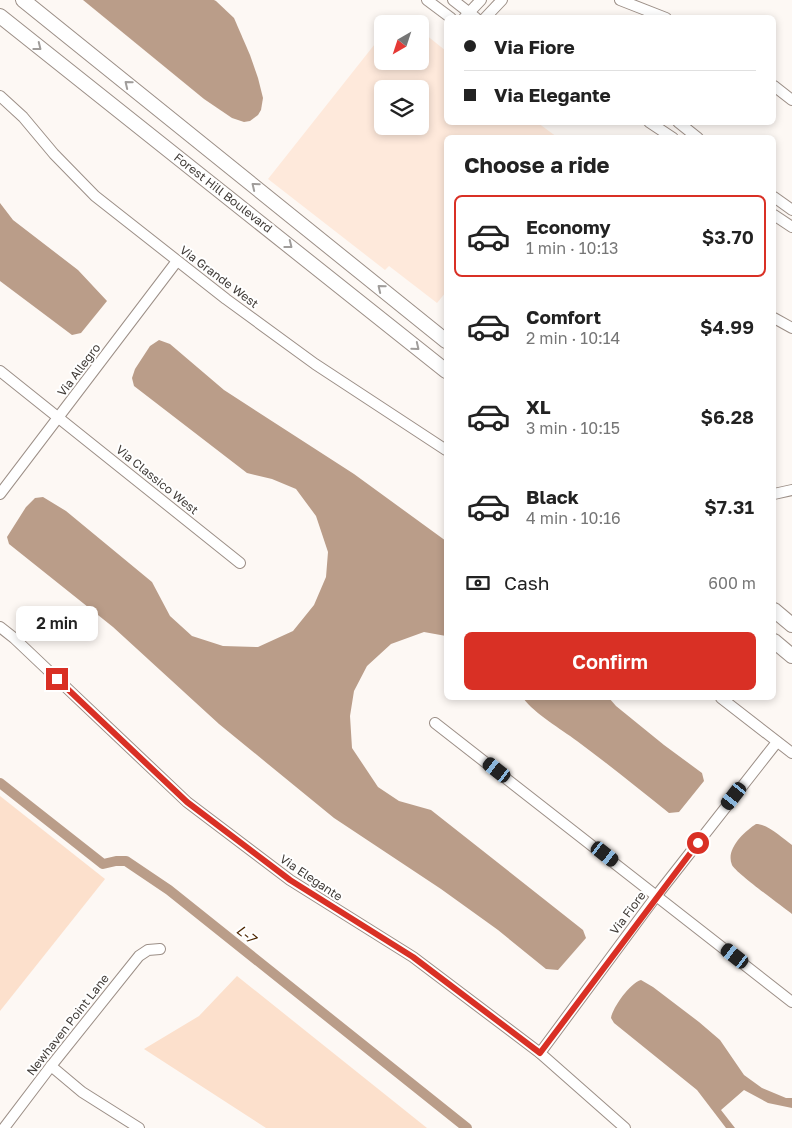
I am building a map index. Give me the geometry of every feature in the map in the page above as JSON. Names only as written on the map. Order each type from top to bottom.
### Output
[{"type":"main road","name":"Forest Hill Boulevard","points":[[23,0],[444,338]]},
{"type":"main road","name":"Forest Hill Boulevard","points":[[0,16],[444,369]]},
{"type":"main road","points":[[776,612],[792,625]]},
{"type":"main road","points":[[776,643],[792,656]]},
{"type":"street","points":[[427,0],[448,15]]},
{"type":"street","points":[[453,0],[468,15]]},
{"type":"street","points":[[470,15],[481,0]]},
{"type":"street","points":[[488,15],[502,0]]},
{"type":"street","points":[[620,0],[660,15]]},
{"type":"street","points":[[776,88],[792,100]]},
{"type":"street","name":"Via Grande West","points":[[0,96],[95,196],[226,299],[315,364],[444,449]]},
{"type":"street","points":[[654,125],[669,135]]},
{"type":"street","points":[[682,125],[694,135]]},
{"type":"street","points":[[776,198],[792,210]]},
{"type":"street","points":[[776,216],[792,227]]},
{"type":"street","name":"Via Allegro","points":[[0,494],[177,261]]},
{"type":"street","points":[[776,319],[792,328]]},
{"type":"street","name":"Via Classico West","points":[[0,371],[240,563]]},
{"type":"street","points":[[776,494],[792,490]]},
{"type":"street","name":"Via Elegante","points":[[0,627],[14,638],[187,802],[290,880],[413,957],[540,1053],[625,1128]]},
{"type":"street","points":[[723,700],[792,753]]},
{"type":"street","points":[[435,723],[792,1002]]},
{"type":"street","name":"Via Fiore","points":[[540,1053],[657,895],[777,742]]},
{"type":"street","name":"Newhaven Point Lane","points":[[4,1128],[50,1066],[139,956],[148,950],[160,949]]},
{"type":"street","points":[[50,1066],[82,1092],[138,1128]]},
{"type":"shaded area","points":[[83,0],[216,1],[234,18],[250,55],[263,98],[258,115],[250,121],[244,122],[232,118],[204,99]]},
{"type":"shaded area","points":[[429,37],[444,49],[444,125],[541,125],[554,135],[444,135],[444,294],[437,303],[389,266],[385,270],[268,179],[374,45],[374,70],[429,70]]},
{"type":"shaded area","points":[[0,203],[13,220],[78,270],[107,301],[81,333],[72,335],[0,281]]},
{"type":"shaded area","points":[[159,340],[170,344],[224,390],[354,474],[444,540],[444,636],[424,632],[391,644],[367,666],[354,691],[350,716],[352,748],[378,787],[399,801],[431,810],[583,930],[586,938],[558,970],[546,969],[498,930],[441,889],[334,818],[219,724],[113,627],[9,544],[7,537],[26,507],[35,498],[43,497],[66,511],[152,582],[170,616],[192,636],[223,646],[258,647],[293,631],[314,605],[326,577],[328,552],[316,516],[296,489],[272,479],[247,473],[134,386],[132,378],[135,369],[150,346]]},
{"type":"shaded area","points":[[525,700],[611,700],[664,745],[702,773],[704,781],[679,812],[669,813]]},
{"type":"shaded area","points":[[0,796],[105,879],[0,1011]]},
{"type":"shaded area","points":[[756,824],[770,829],[792,845],[792,914],[750,882],[732,865],[731,853],[737,841]]},
{"type":"shaded area","points":[[237,976],[427,1128],[266,1128],[144,1049],[199,1016]]},
{"type":"shaded area","points":[[641,980],[653,987],[720,1040],[744,1075],[762,1088],[786,1098],[792,1098],[792,1108],[768,1103],[744,1090],[721,1110],[735,1128],[726,1128],[697,1090],[614,1023],[611,1018],[612,1013],[623,996]]},
{"type":"waterway","name":"L-7","points":[[0,783],[103,864],[126,861],[169,890],[467,1128]]},
{"type":"route","points":[[57,679],[187,802],[290,880],[413,957],[540,1053],[698,843]]}]
